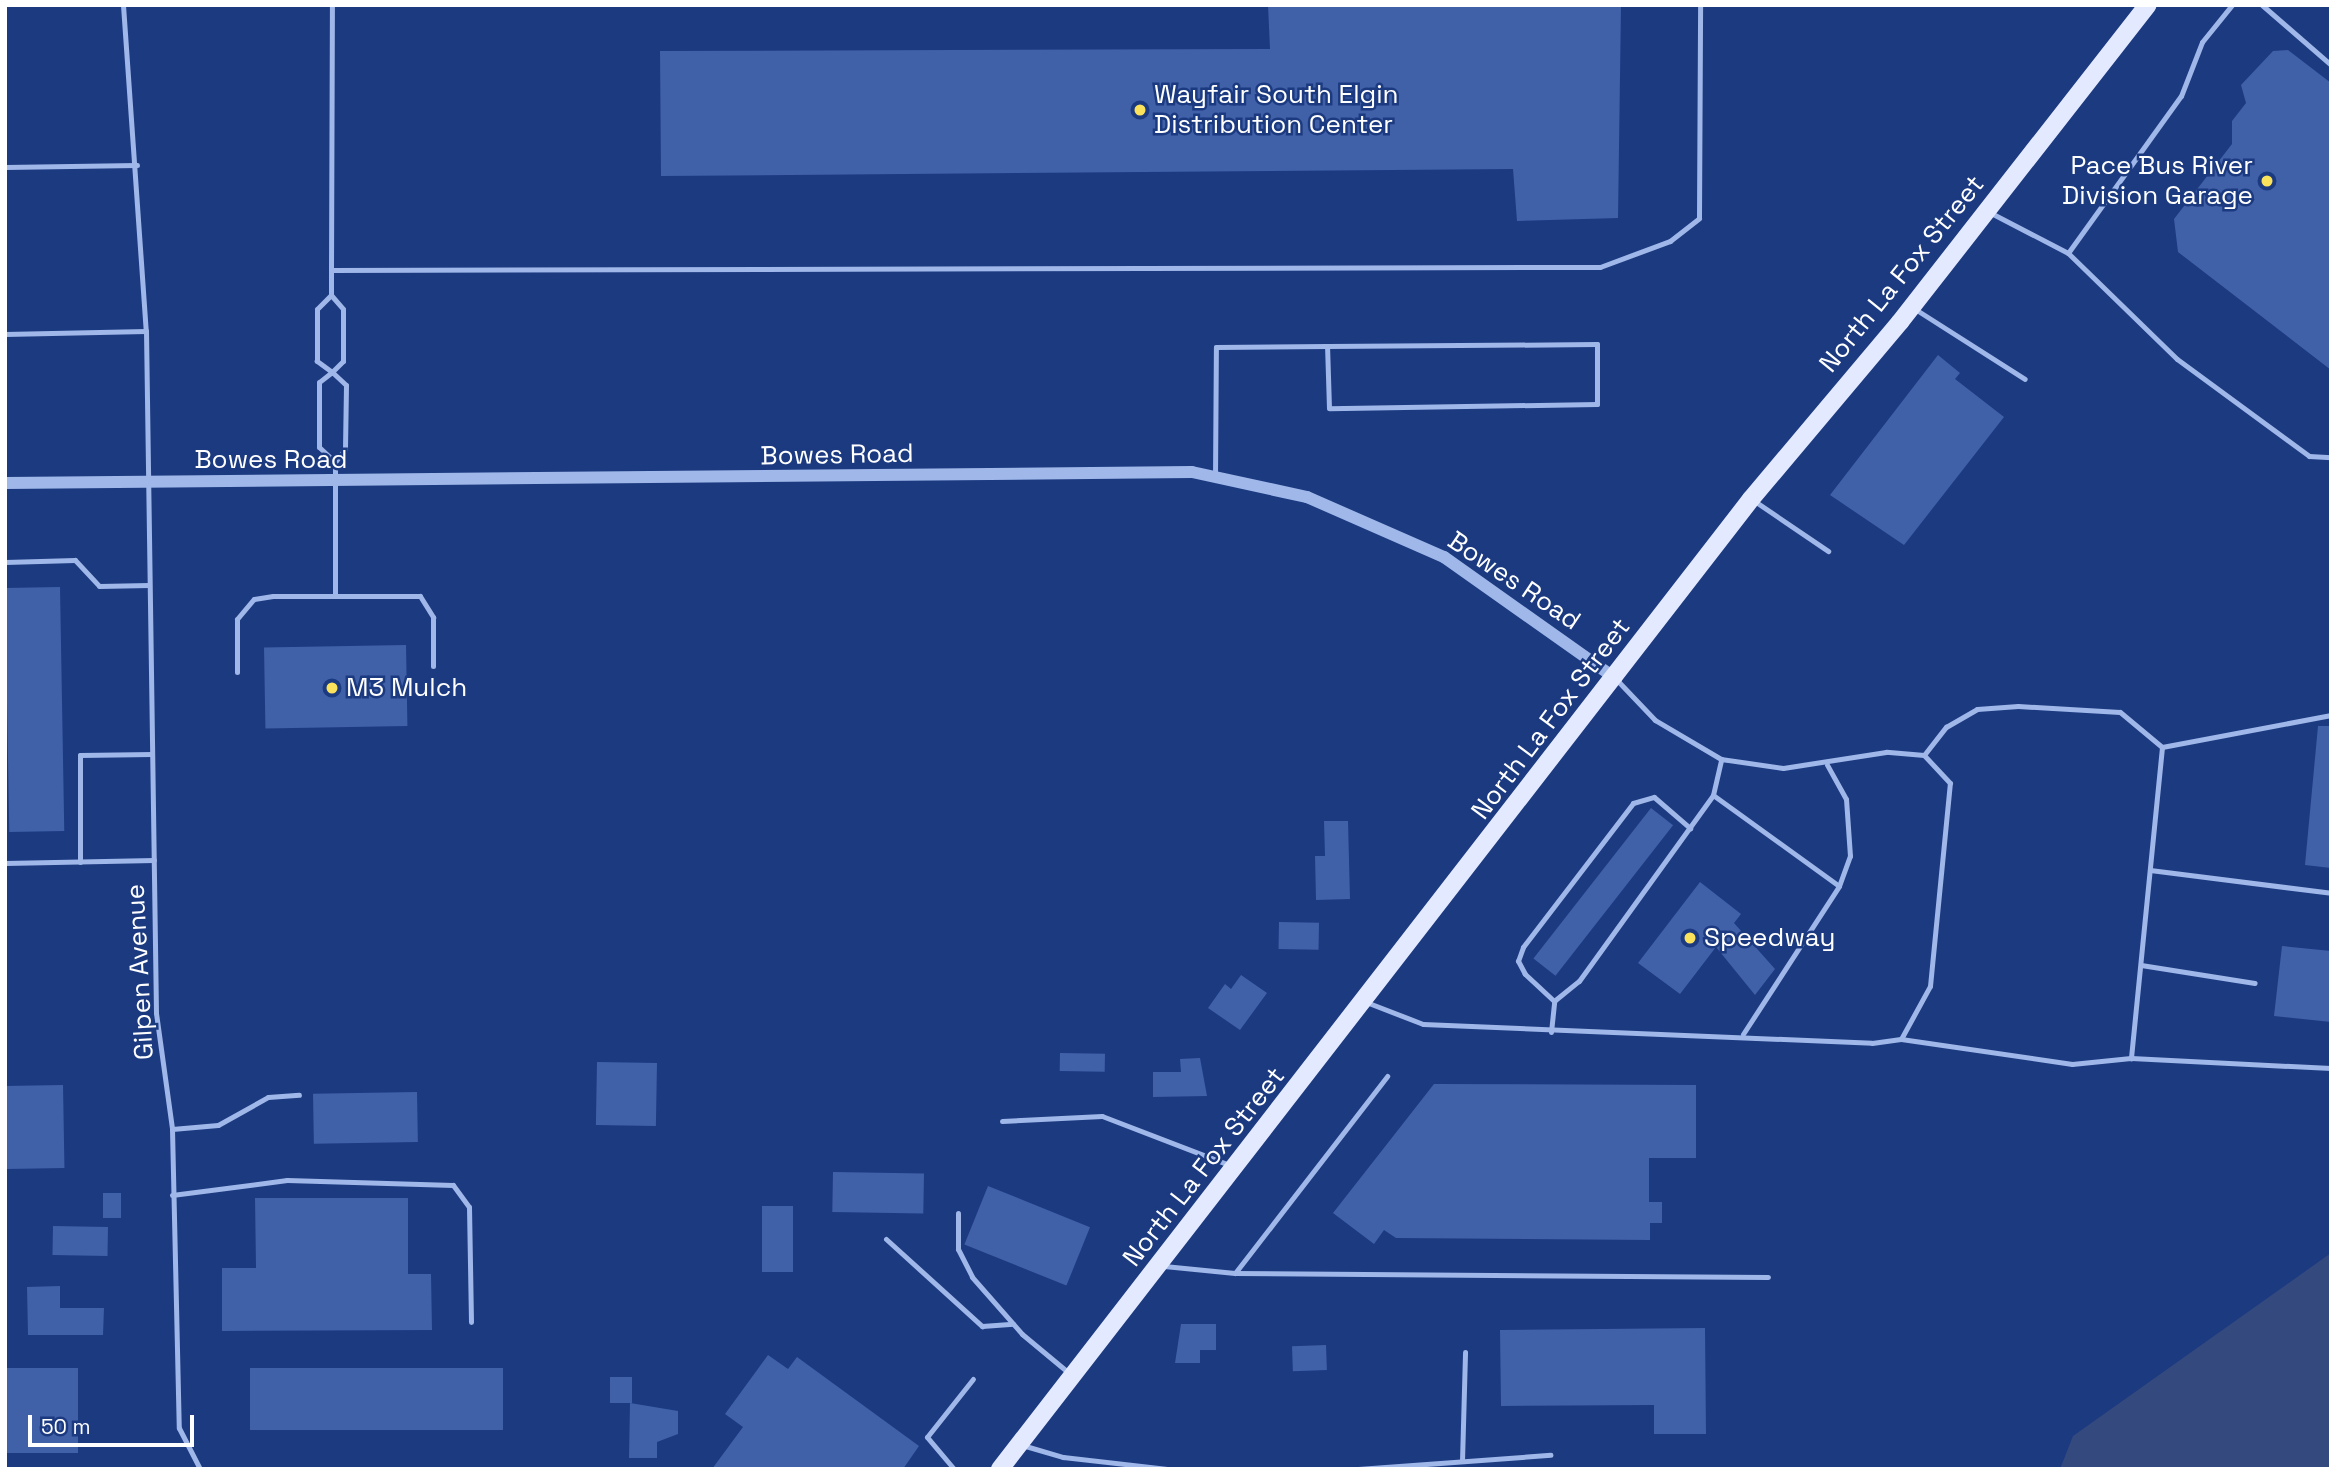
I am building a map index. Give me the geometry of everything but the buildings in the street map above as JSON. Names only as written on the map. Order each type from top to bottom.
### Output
[{"type":"main road","name":"North La Fox Street","points":[[1000,1469],[1366,1002],[1616,679],[1751,499],[1912,307],[2148,5]]},
{"type":"street","name":"Bowes Road","points":[[5,482],[334,482],[1192,472],[1307,497],[1444,557],[1616,679]]},
{"type":"lane","name":"Gilpen Avenue","points":[[123,5],[137,165],[146,331],[156,1013],[172,1129],[179,1429],[200,1469]]},
{"type":"lane","points":[[332,5],[331,295],[343,309],[343,361],[319,382],[319,447],[335,461]]},
{"type":"lane","points":[[331,270],[1600,267],[1670,241],[1699,218],[1700,5]]},
{"type":"lane","points":[[2068,253],[2181,96],[2202,42],[2231,5]]},
{"type":"lane","points":[[2262,5],[2331,65]]},
{"type":"lane","points":[[5,167],[137,165]]},
{"type":"lane","points":[[1987,211],[2068,253],[2177,359],[2309,456],[2331,457]]},
{"type":"lane","points":[[331,295],[317,309],[317,361],[346,384],[345,449],[335,461],[335,595]]},
{"type":"lane","points":[[1912,307],[2025,379]]},
{"type":"lane","points":[[5,334],[146,331]]},
{"type":"lane","points":[[1215,477],[1216,347],[1327,346],[1597,344],[1597,404],[1329,408],[1327,346]]},
{"type":"lane","points":[[1751,499],[1828,551]]},
{"type":"lane","points":[[5,562],[75,560],[99,586],[149,585]]},
{"type":"lane","points":[[237,672],[237,619],[243,607],[273,596],[420,596],[433,617],[433,666]]},
{"type":"lane","points":[[1616,679],[1655,720],[1721,760],[1751,768],[1827,765],[1886,752],[1924,755],[1950,783],[1946,859],[1930,986],[1901,1039]]},
{"type":"lane","points":[[1924,755],[1946,727],[1977,709],[2018,706],[2120,712],[2162,747]]},
{"type":"lane","points":[[2162,747],[2331,715]]},
{"type":"lane","points":[[2131,1058],[2162,747]]},
{"type":"lane","points":[[80,862],[80,755],[152,754]]},
{"type":"lane","points":[[1550,1032],[1554,1001],[1578,981],[1713,795],[1721,760]]},
{"type":"lane","points":[[1742,1034],[1839,886],[1850,856],[1846,799],[1827,765]]},
{"type":"lane","points":[[1713,795],[1839,886]]},
{"type":"lane","points":[[1554,1001],[1525,974],[1518,961],[1522,947],[1633,803],[1654,797],[1690,828]]},
{"type":"lane","points":[[5,863],[153,860]]},
{"type":"lane","points":[[2150,870],[2331,893]]},
{"type":"lane","points":[[2141,965],[2255,983]]},
{"type":"lane","points":[[1366,1002],[1423,1024],[1550,1032],[1901,1039],[2071,1064],[2131,1058],[2331,1068]]},
{"type":"lane","points":[[1235,1273],[1387,1076]]},
{"type":"lane","points":[[172,1129],[218,1125],[268,1097],[299,1095]]},
{"type":"lane","points":[[1002,1121],[1102,1116],[1235,1167]]},
{"type":"lane","points":[[172,1195],[287,1180],[453,1185],[469,1207],[471,1322]]},
{"type":"lane","points":[[958,1213],[958,1249],[972,1277],[1013,1324],[1074,1377]]},
{"type":"lane","points":[[886,1239],[982,1326],[1013,1324]]},
{"type":"lane","points":[[1161,1266],[1235,1273],[1768,1277]]},
{"type":"lane","points":[[1462,1461],[1465,1352]]},
{"type":"lane","points":[[954,1469],[945,1462],[927,1437],[973,1379]]},
{"type":"lane","points":[[1019,1444],[1063,1457],[1169,1469]]},
{"type":"lane","points":[[1358,1469],[1550,1455]]},
{"type":"lane","points":[[939,1469],[945,1462]]},
{"type":"water","points":[[2331,1253],[2331,1469],[2060,1469],[2073,1436]]},
{"type":"place","name":"Wayfair South Elgin Distribution Center","points":[[1140,110]]},
{"type":"place","name":"Pace Bus River Division Garage","points":[[2267,181]]},
{"type":"place","name":"M3 Mulch","points":[[332,688]]},
{"type":"place","name":"Speedway","points":[[1690,938]]}]
